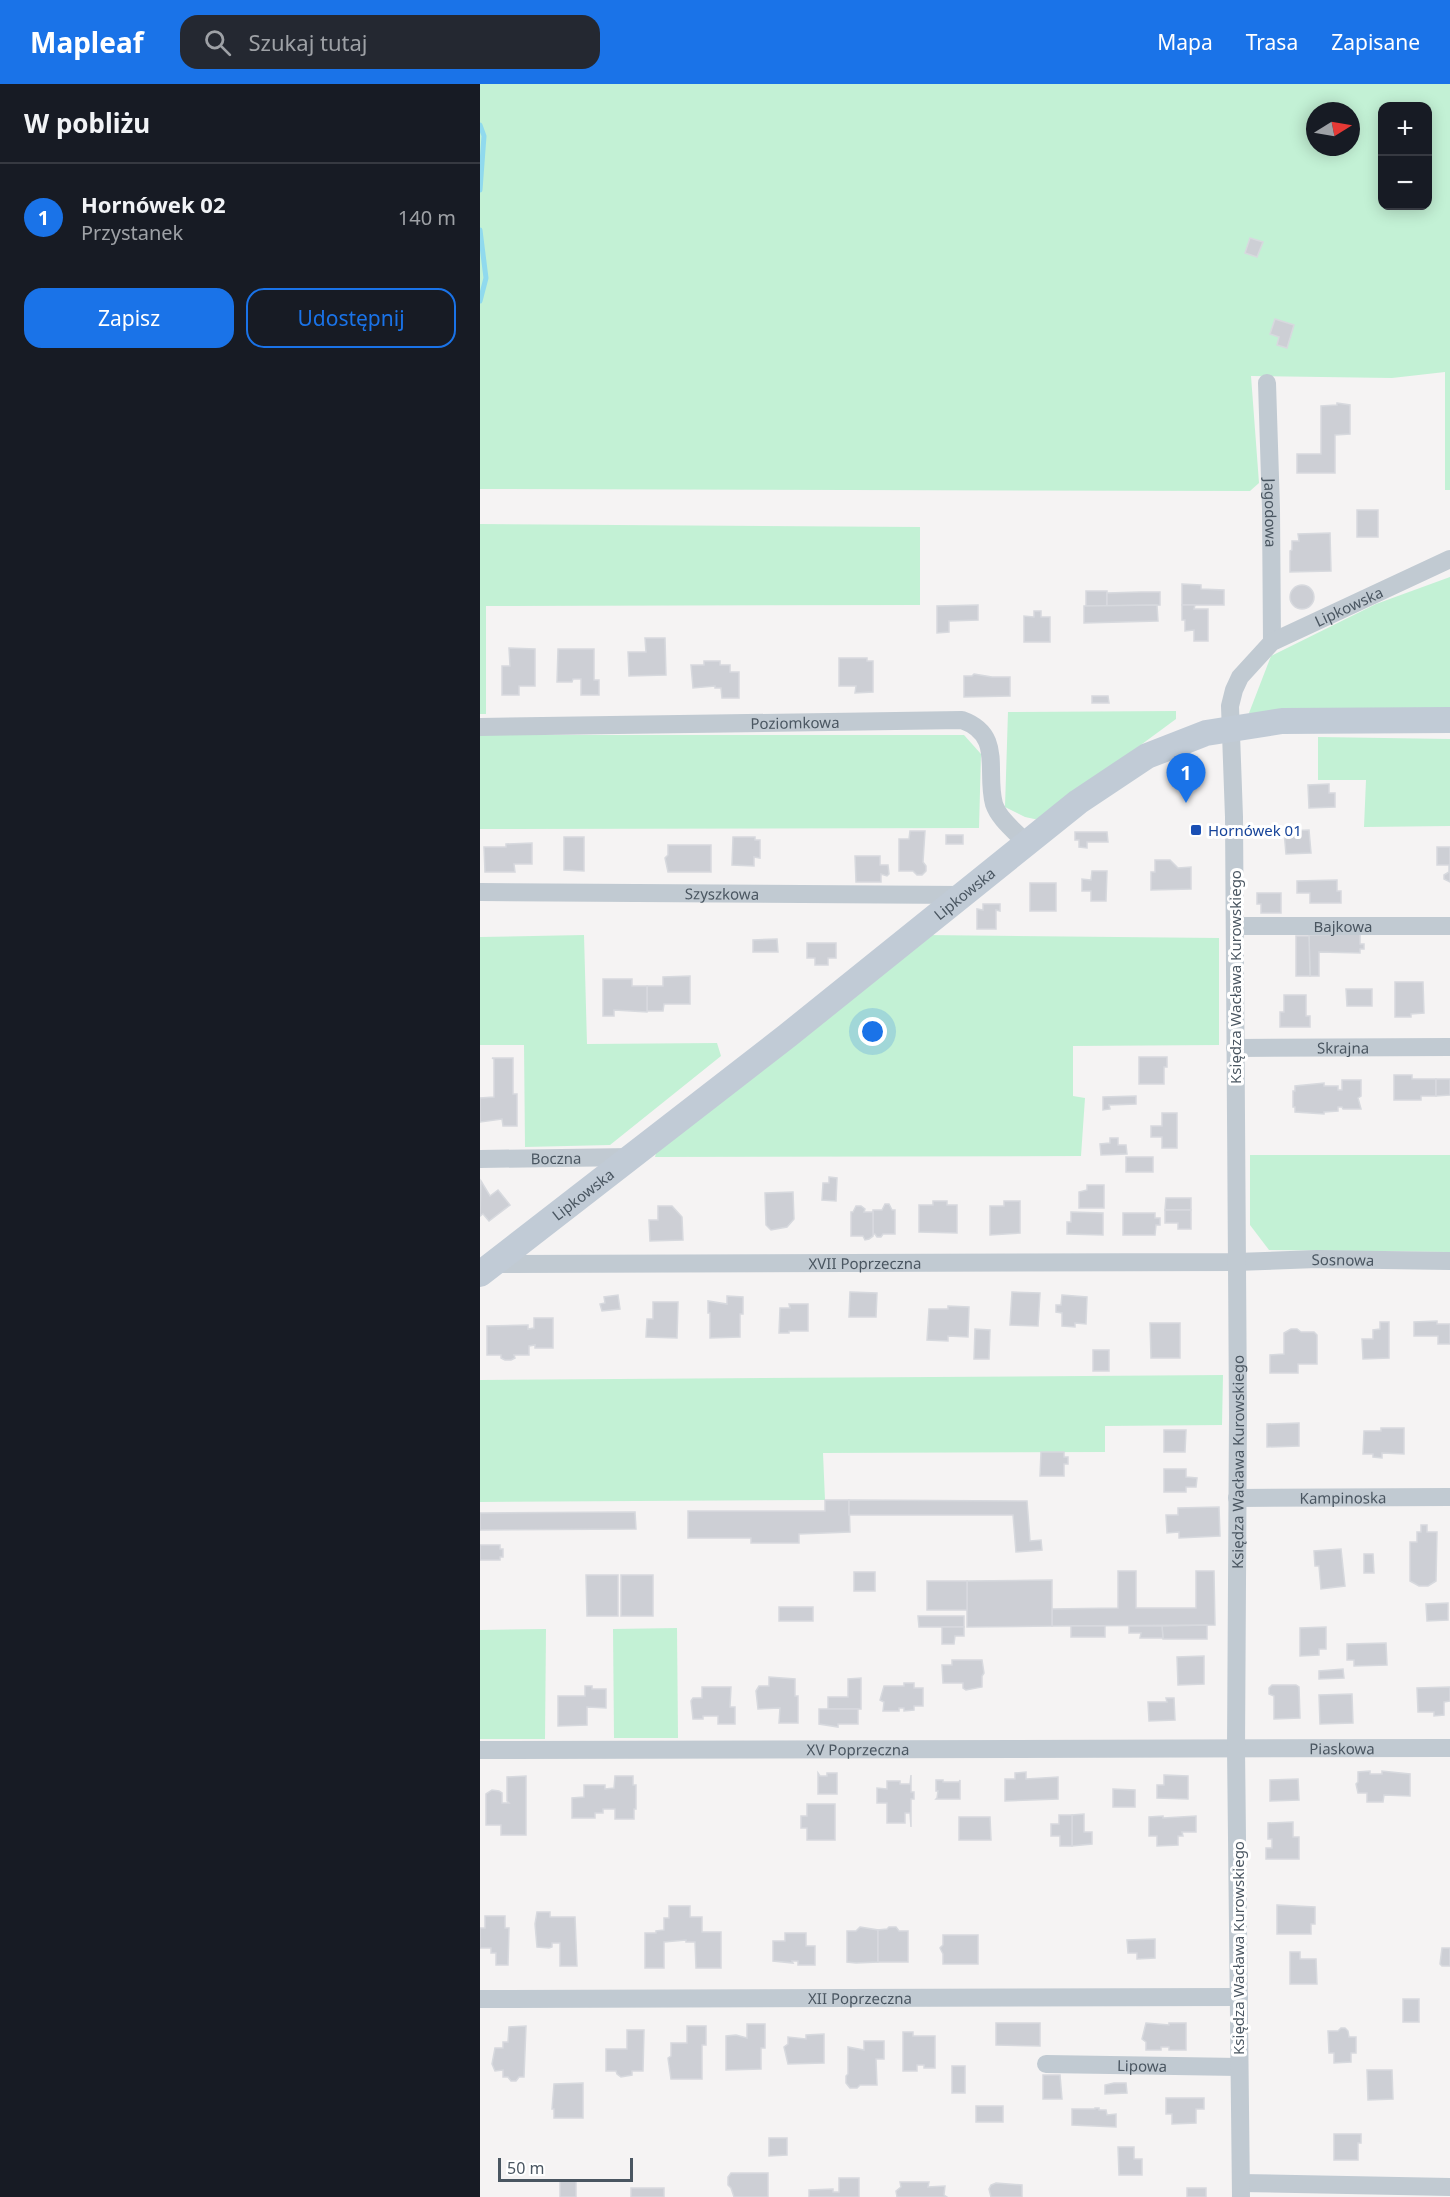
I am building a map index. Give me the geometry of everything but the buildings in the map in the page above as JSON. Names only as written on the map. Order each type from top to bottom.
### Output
[{"type":"street","name":"Jagodowa","points":[[1267,383],[1272,642]]},
{"type":"street","name":"Lipkowska","points":[[487,1269],[964,895],[1086,796],[1148,756],[1180,741],[1232,728],[1230,706],[1240,677],[1272,642],[1450,559]]},
{"type":"street","name":"Poziomkowa","points":[[480,727],[962,720],[973,724],[985,736],[990,751],[995,807],[1002,818],[1026,843]]},
{"type":"street","points":[[1232,728],[1282,721],[1450,720]]},
{"type":"street","name":"Księdza Wacława Kurowskiego","points":[[1232,728],[1235,926],[1236,1749],[1241,2190]]},
{"type":"street","name":"Szyszkowa","points":[[480,892],[964,895]]},
{"type":"street","name":"Bajkowa","points":[[1235,926],[1450,926]]},
{"type":"street","name":"Skrajna","points":[[1235,1048],[1450,1047]]},
{"type":"street","name":"Boczna","points":[[480,1158],[632,1157]]},
{"type":"street","name":"Sosnowa","points":[[1236,1262],[1317,1259],[1450,1261]]},
{"type":"street","name":"XVII Poprzeczna","points":[[487,1269],[1236,1262]]},
{"type":"street","name":"Kampinoska","points":[[1237,1498],[1450,1497]]},
{"type":"street","name":"Piaskowa","points":[[1236,1749],[1450,1748]]},
{"type":"street","name":"XV Poprzeczna","points":[[480,1750],[1236,1749]]},
{"type":"street","name":"XII Poprzeczna","points":[[480,1999],[1239,1997]]},
{"type":"street","name":"Lipowa","points":[[1046,2064],[1239,2067]]},
{"type":"street","points":[[1241,2190],[1450,2187]]},
{"type":"green space","points":[[480,84],[1450,84],[1450,490],[1445,490],[1445,372],[1392,378],[1251,376],[1259,483],[1250,491],[480,489]]},
{"type":"green space","points":[[480,524],[920,527],[920,605],[486,606],[486,714],[480,714]]},
{"type":"green space","points":[[1450,577],[1450,712],[1249,713],[1271,656],[1376,604]]},
{"type":"green space","points":[[1176,711],[1176,719],[1039,820],[1025,817],[1005,807],[1008,712]]},
{"type":"green space","points":[[480,735],[964,735],[981,754],[979,828],[480,829]]},
{"type":"green space","points":[[1318,737],[1450,739],[1450,826],[1364,827],[1366,780],[1318,780]]},
{"type":"green space","points":[[584,935],[587,1044],[717,1043],[721,1056],[610,1145],[525,1147],[524,1045],[480,1045],[480,937]]},
{"type":"green space","points":[[925,935],[1219,938],[1219,1045],[1073,1046],[1073,1096],[1085,1098],[1081,1156],[655,1157],[658,1145]]},
{"type":"green space","points":[[1250,1155],[1450,1155],[1450,1252],[1269,1250],[1250,1225]]},
{"type":"green space","points":[[1223,1375],[1222,1425],[1105,1426],[1105,1452],[823,1453],[825,1500],[480,1502],[480,1380]]},
{"type":"green space","points":[[677,1628],[678,1738],[614,1738],[613,1629]]},
{"type":"green space","points":[[546,1629],[545,1739],[480,1739],[480,1630]]},
{"type":"waterway","points":[[480,125],[484,136],[480,190]]},
{"type":"waterway","points":[[480,230],[486,278],[480,301]]},
{"type":"place","name":"Hornówek 02","points":[[1186,803]]},
{"type":"place","name":"Hornówek 01","points":[[1196,830]]}]
